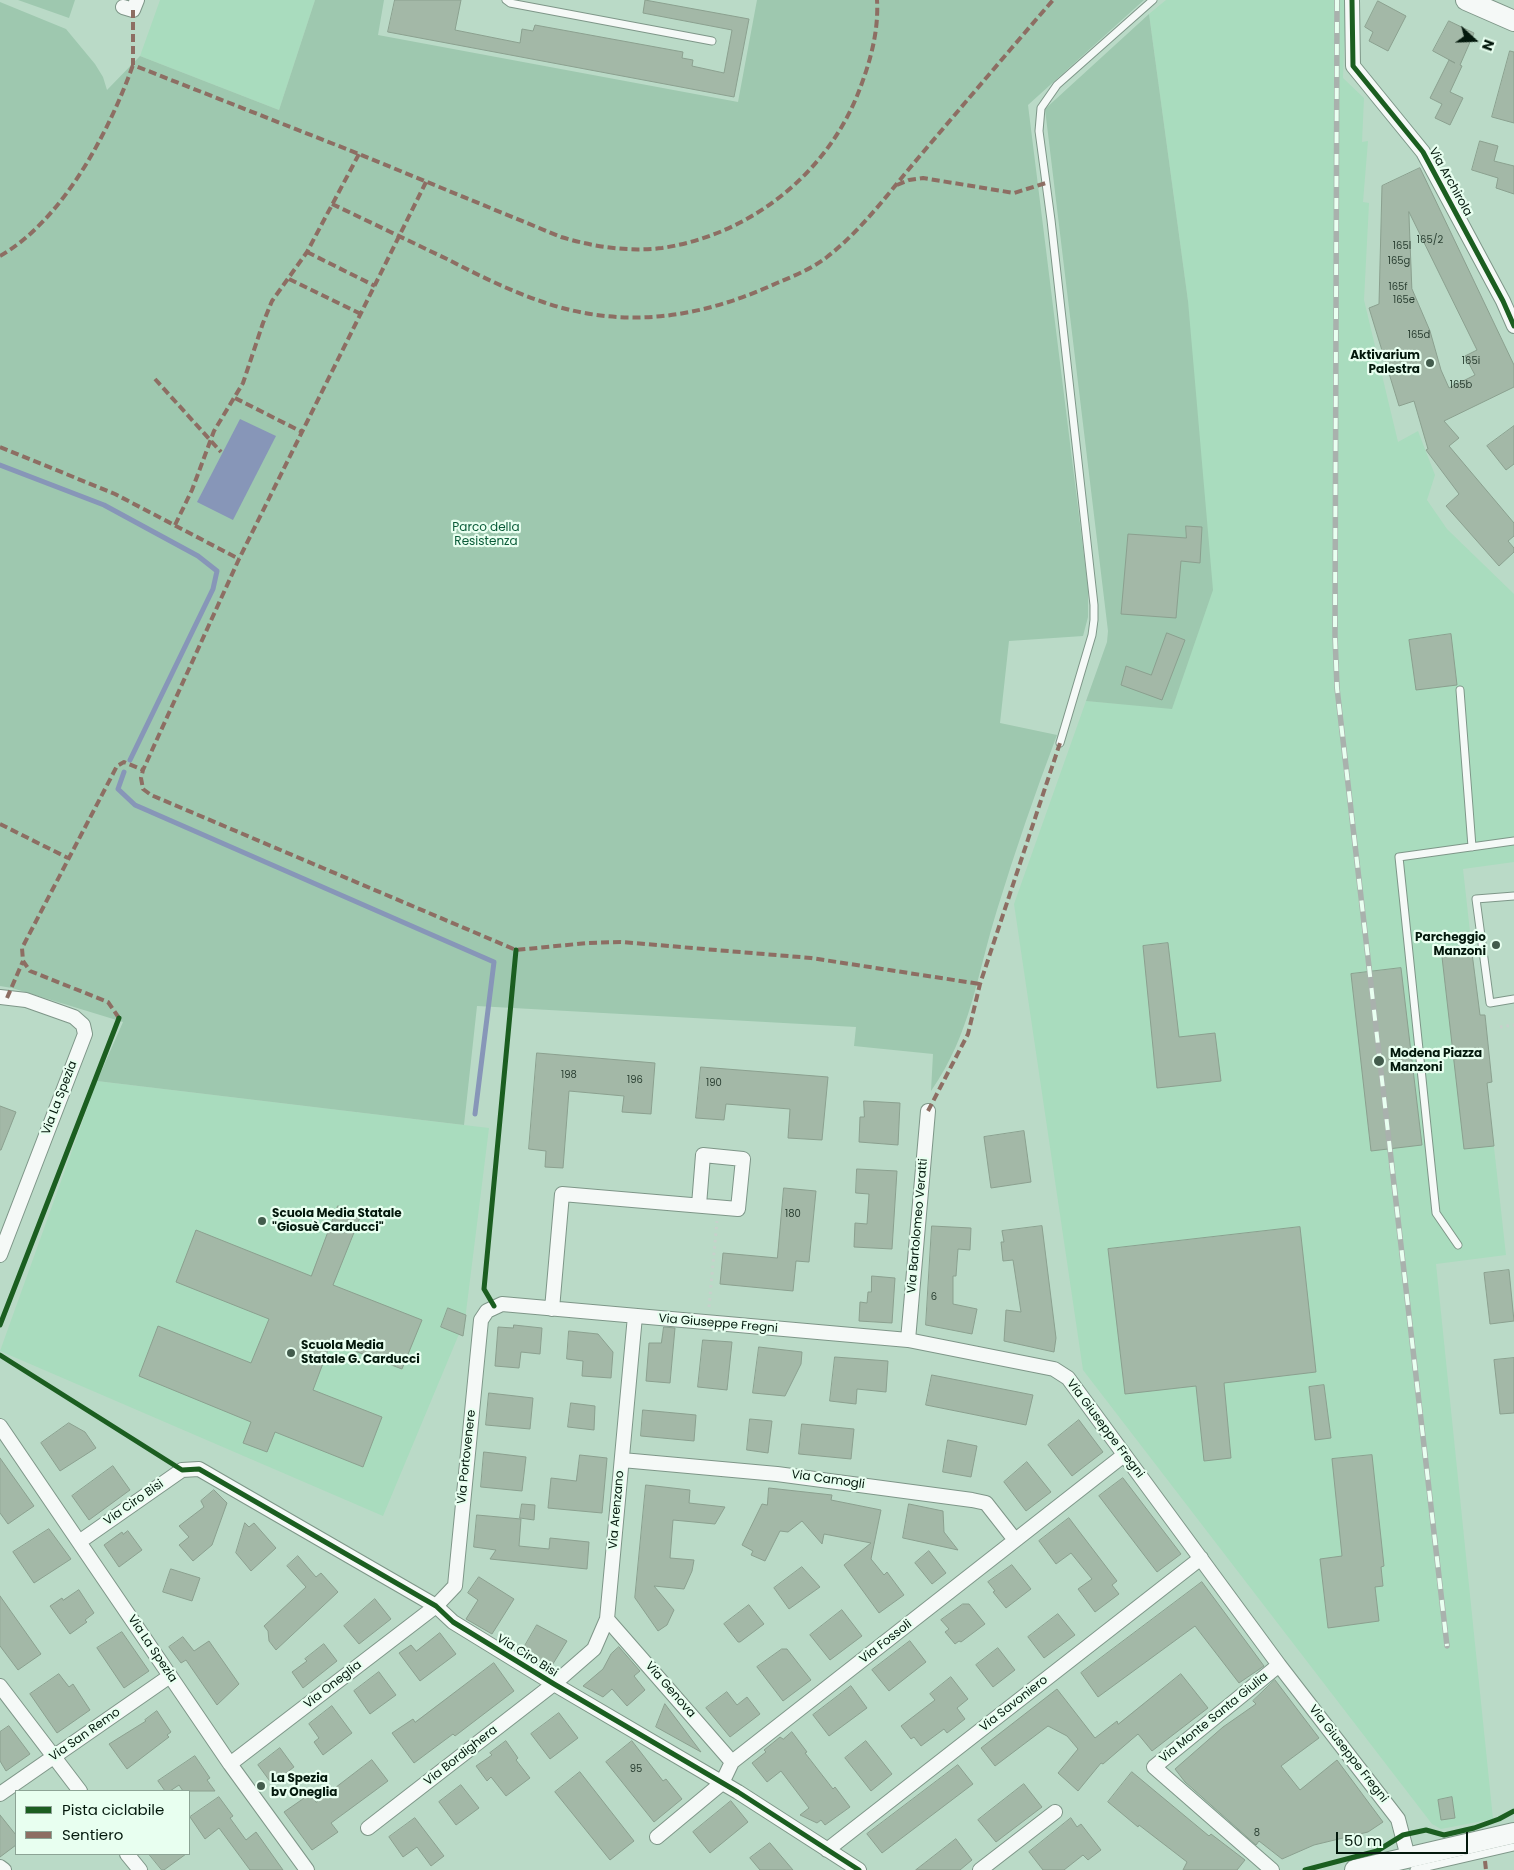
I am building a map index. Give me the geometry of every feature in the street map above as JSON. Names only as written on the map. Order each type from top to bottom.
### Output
[{"type":"main road","points":[[1466,0],[1514,21]]},
{"type":"main road","points":[[1355,1870],[1411,1864],[1514,1833]]},
{"type":"street","points":[[123,7],[133,10],[137,0]]},
{"type":"street","name":"Via Archirola","points":[[1352,0],[1352,66],[1423,152],[1503,301],[1514,326]]},
{"type":"street","name":"Via La Spezia","points":[[0,997],[26,1000],[74,1017],[83,1025],[85,1034],[0,1255]]},
{"type":"street","name":"Via Bartolomeo Veratti","points":[[908,1340],[928,1111]]},
{"type":"street","points":[[552,1309],[562,1194],[738,1209],[743,1159],[704,1155],[699,1205]]},
{"type":"street","name":"Via Giuseppe Fregni","points":[[494,1306],[502,1304],[908,1340],[1054,1369],[1068,1378],[1279,1665],[1398,1819],[1411,1864]]},
{"type":"street","name":"Via Portovenere","points":[[436,1606],[455,1586],[481,1320],[487,1311],[494,1306]]},
{"type":"street","name":"Via Arenzano","points":[[554,1684],[594,1650],[607,1619],[635,1316]]},
{"type":"street","name":"Via La Spezia","points":[[0,1426],[230,1764],[308,1870]]},
{"type":"street","name":"Via Fossoli","points":[[657,1837],[722,1783],[732,1762],[1124,1455]]},
{"type":"street","name":"Via Camogli","points":[[622,1460],[778,1474],[972,1500],[986,1503],[1015,1540]]},
{"type":"street","name":"Via Ciro Bisi","points":[[79,1542],[182,1470],[199,1469],[436,1606],[453,1622],[722,1783],[827,1850],[842,1866],[859,1870]]},
{"type":"street","name":"Via Savoniero","points":[[827,1850],[1201,1558]]},
{"type":"street","name":"Via Oneglia","points":[[230,1764],[436,1606]]},
{"type":"street","name":"Via Genova","points":[[607,1619],[732,1762]]},
{"type":"street","name":"Via Monte Santa Giulia","points":[[1272,1870],[1154,1767],[1279,1665]]},
{"type":"street","name":"Via San Remo","points":[[0,1794],[170,1676]]},
{"type":"street","name":"Via Bordighera","points":[[368,1828],[554,1684]]},
{"type":"street","points":[[0,1686],[79,1790]]},
{"type":"street","points":[[980,1870],[1054,1812]]},
{"type":"street","points":[[128,1855],[140,1870]]},
{"type":"street","points":[[0,1867],[4,1870]]},
{"type":"lane","points":[[506,0],[510,3],[712,42]]},
{"type":"lane","points":[[1060,743],[1092,635],[1094,612],[1053,240],[1039,131],[1041,108],[1057,85],[1153,0]]},
{"type":"lane","points":[[1460,690],[1472,847]]},
{"type":"lane","points":[[1458,1245],[1436,1213],[1399,857],[1514,842]]},
{"type":"lane","points":[[1514,896],[1476,900],[1490,1002],[1514,999]]},
{"type":"lane","points":[[1411,1864],[1514,1847]]},
{"type":"path","points":[[1500,1027],[1514,1025]]},
{"type":"path","points":[[707,1323],[718,1207]]},
{"type":"shaded area","points":[[160,0],[315,0],[279,110],[140,56]]},
{"type":"shaded area","points":[[1166,0],[1346,0],[1343,78],[1364,98],[1362,142],[1368,141],[1363,202],[1369,203],[1364,300],[1398,442],[1418,431],[1435,475],[1427,500],[1447,529],[1514,594],[1514,862],[1463,869],[1506,1255],[1436,1264],[1493,1819],[1441,1829],[1432,1824],[1083,1370],[1014,904],[1086,701],[1172,708],[1188,301],[1149,14]]},
{"type":"shaded area","name":"Scuola Media Statale \"Giosuè Carducci\"","points":[[97,1081],[489,1128],[463,1336],[459,1334],[383,1516],[0,1351]]},
{"type":"green space","points":[[18,0],[75,0],[69,18]]},
{"type":"green space","name":"Parco della Resistenza","points":[[315,0],[384,0],[378,35],[738,102],[757,0],[1144,0],[1028,105],[1088,588],[1088,617],[1083,636],[1009,641],[1000,723],[1057,735],[1004,888],[964,1026],[955,1048],[931,1091],[933,1054],[854,1046],[856,1027],[477,1006],[464,1125],[97,1081],[123,1022],[0,986],[0,2],[66,29],[95,64],[103,77],[107,90],[140,56],[279,110]]},
{"type":"green space","points":[[1149,14],[1188,301],[1213,590],[1172,709],[1086,701],[1107,642],[1108,631],[1045,109]]},
{"type":"water","points":[[240,419],[276,436],[233,520],[197,502]]},
{"type":"building","points":[[395,0],[461,0],[455,30],[520,43],[522,29],[533,31],[535,25],[683,52],[682,58],[693,60],[692,66],[724,73],[732,30],[643,13],[645,0],[749,19],[734,97],[388,32]]},
{"type":"building","points":[[1378,1],[1406,16],[1388,51],[1369,41],[1373,32],[1365,27]]},
{"type":"building","points":[[1449,21],[1474,33],[1450,92],[1463,98],[1450,125],[1435,118],[1442,104],[1430,98],[1449,60],[1455,63],[1433,51]]},
{"type":"building","points":[[1510,51],[1514,52],[1514,123],[1492,117]]},
{"type":"building","points":[[1480,141],[1498,146],[1494,161],[1514,166],[1514,194],[1496,188],[1498,178],[1472,170]]},
{"type":"building","points":[[1420,168],[1514,365],[1514,387],[1444,421],[1459,438],[1449,446],[1514,523],[1514,536],[1508,541],[1514,548],[1514,552],[1499,566],[1446,506],[1459,494],[1426,450],[1428,449],[1414,401],[1399,406],[1369,308],[1379,304],[1382,186]],"holes":[[[1409,212],[1477,350],[1465,356],[1475,375],[1449,388],[1441,370],[1430,331],[1412,289]]]},
{"type":"building","points":[[1514,426],[1514,464],[1506,470],[1487,446]]},
{"type":"building","points":[[1186,526],[1202,527],[1200,563],[1181,561],[1176,618],[1121,614],[1128,534],[1186,538]]},
{"type":"building","points":[[1167,633],[1185,640],[1162,700],[1121,685],[1126,666],[1151,675]]},
{"type":"building","points":[[1451,634],[1457,685],[1416,690],[1409,640]]},
{"type":"building","points":[[1168,943],[1179,1037],[1215,1033],[1221,1081],[1157,1088],[1143,946]]},
{"type":"building","points":[[1472,953],[1480,1015],[1485,1015],[1492,1082],[1487,1083],[1494,1146],[1464,1149],[1442,957]]},
{"type":"building","points":[[1401,968],[1422,1145],[1371,1151],[1351,974]]},
{"type":"building","points":[[537,1053],[655,1063],[651,1114],[622,1112],[624,1096],[569,1091],[563,1168],[545,1167],[546,1151],[529,1149]]},
{"type":"building","points":[[701,1067],[828,1077],[822,1140],[788,1138],[790,1109],[726,1104],[724,1120],[696,1118]]},
{"type":"building","points":[[864,1101],[900,1103],[898,1145],[859,1142],[860,1117],[864,1117]]},
{"type":"building","points":[[0,1106],[16,1112],[1,1150],[0,1150]]},
{"type":"building","points":[[1024,1131],[1031,1182],[991,1188],[984,1137]]},
{"type":"building","points":[[857,1169],[897,1171],[892,1249],[854,1247],[855,1223],[867,1224],[869,1194],[856,1193]]},
{"type":"building","points":[[784,1188],[816,1191],[809,1262],[796,1261],[793,1291],[720,1284],[723,1253],[777,1258]]},
{"type":"building","name":"Scuola Media Statale G. Carducci","points":[[338,1206],[361,1215],[333,1285],[422,1320],[402,1369],[331,1342],[313,1390],[382,1417],[363,1467],[275,1432],[267,1452],[243,1443],[251,1422],[139,1376],[158,1326],[251,1363],[269,1319],[176,1282],[196,1230],[311,1276]]},
{"type":"building","points":[[932,1226],[971,1228],[970,1250],[958,1249],[956,1276],[953,1276],[953,1304],[977,1309],[972,1334],[926,1325]]},
{"type":"building","points":[[1042,1226],[1056,1338],[1054,1352],[1004,1341],[1006,1310],[1021,1312],[1013,1260],[1003,1261],[1001,1242],[1004,1242],[1002,1231]]},
{"type":"building","points":[[1300,1227],[1316,1372],[1224,1383],[1231,1458],[1204,1461],[1196,1386],[1125,1394],[1108,1249]]},
{"type":"building","points":[[1509,1270],[1514,1321],[1490,1324],[1484,1273]]},
{"type":"building","points":[[872,1276],[895,1278],[892,1323],[859,1321],[860,1302],[867,1303],[868,1292],[871,1292]]},
{"type":"building","points":[[448,1308],[466,1315],[463,1336],[441,1327]]},
{"type":"building","points":[[514,1325],[542,1328],[540,1354],[521,1352],[519,1368],[495,1366],[498,1327],[513,1328]]},
{"type":"building","points":[[664,1327],[675,1328],[670,1383],[646,1381],[649,1343],[661,1343]]},
{"type":"building","points":[[569,1331],[598,1334],[613,1352],[611,1378],[582,1376],[583,1361],[567,1359]]},
{"type":"building","points":[[703,1340],[732,1342],[727,1390],[698,1387]]},
{"type":"building","points":[[759,1347],[802,1352],[801,1364],[785,1396],[753,1393]]},
{"type":"building","points":[[835,1357],[888,1361],[886,1392],[857,1389],[856,1404],[830,1401]]},
{"type":"building","points":[[1514,1358],[1514,1413],[1500,1414],[1494,1360]]},
{"type":"building","points":[[932,1375],[1033,1395],[1026,1425],[926,1405]]},
{"type":"building","points":[[1324,1385],[1331,1438],[1315,1440],[1309,1387]]},
{"type":"building","points":[[489,1393],[533,1398],[530,1429],[486,1425]]},
{"type":"building","points":[[571,1403],[595,1406],[594,1430],[568,1427]]},
{"type":"building","points":[[643,1410],[696,1415],[694,1441],[641,1436]]},
{"type":"building","points":[[750,1419],[772,1421],[768,1453],[747,1450]]},
{"type":"building","points":[[1079,1420],[1103,1452],[1072,1476],[1048,1445]]},
{"type":"building","points":[[69,1423],[85,1432],[96,1448],[60,1471],[41,1443]]},
{"type":"building","points":[[802,1424],[854,1429],[851,1459],[799,1454]]},
{"type":"building","points":[[948,1440],[977,1446],[971,1477],[943,1472]]},
{"type":"building","points":[[484,1452],[526,1457],[522,1491],[481,1487]]},
{"type":"building","points":[[580,1455],[607,1458],[602,1513],[548,1508],[551,1478],[576,1481]]},
{"type":"building","points":[[1372,1455],[1384,1566],[1381,1567],[1383,1586],[1375,1587],[1379,1621],[1328,1628],[1320,1559],[1342,1556],[1332,1459]]},
{"type":"building","points":[[0,1458],[34,1506],[8,1524],[0,1513]]},
{"type":"building","points":[[1027,1462],[1051,1492],[1026,1511],[1004,1482]]},
{"type":"building","points":[[113,1466],[130,1490],[89,1520],[72,1496]]},
{"type":"building","points":[[1123,1478],[1181,1554],[1157,1572],[1099,1496]]},
{"type":"building","points":[[646,1485],[690,1490],[689,1503],[725,1507],[715,1524],[673,1520],[670,1558],[694,1560],[692,1571],[684,1589],[654,1586],[674,1610],[667,1625],[658,1631],[635,1598]]},
{"type":"building","points":[[769,1488],[832,1495],[831,1500],[881,1510],[871,1559],[884,1575],[887,1572],[904,1595],[879,1613],[844,1565],[871,1543],[824,1534],[822,1544],[802,1521],[788,1532],[780,1531],[765,1561],[751,1555],[753,1551],[742,1545],[762,1504],[767,1505]]},
{"type":"building","points":[[214,1490],[227,1503],[212,1545],[193,1561],[179,1545],[189,1537],[179,1526],[204,1507],[201,1501]]},
{"type":"building","points":[[522,1504],[535,1505],[534,1520],[520,1518]]},
{"type":"building","points":[[909,1504],[943,1511],[944,1532],[958,1550],[903,1538]]},
{"type":"building","points":[[477,1515],[521,1519],[519,1546],[549,1549],[550,1538],[589,1542],[587,1569],[490,1559],[496,1550],[474,1547]]},
{"type":"building","points":[[1069,1518],[1117,1581],[1112,1585],[1119,1594],[1095,1612],[1078,1589],[1092,1579],[1071,1553],[1056,1564],[1039,1541]]},
{"type":"building","points":[[245,1523],[249,1527],[254,1523],[276,1548],[251,1571],[236,1553]]},
{"type":"building","points":[[49,1529],[71,1559],[34,1583],[13,1552]]},
{"type":"building","points":[[128,1531],[142,1550],[119,1567],[104,1545],[122,1532],[123,1534]]},
{"type":"building","points":[[929,1551],[946,1573],[932,1584],[915,1563]]},
{"type":"building","points":[[298,1556],[316,1577],[321,1573],[338,1592],[276,1650],[269,1641],[268,1631],[264,1626],[306,1587],[287,1566]]},
{"type":"building","points":[[1012,1565],[1031,1589],[1006,1608],[993,1592],[995,1591],[988,1582]]},
{"type":"building","points":[[802,1567],[820,1587],[789,1609],[774,1588]]},
{"type":"building","points":[[171,1569],[200,1578],[192,1601],[163,1592]]},
{"type":"building","points":[[479,1577],[514,1599],[492,1634],[466,1619],[478,1600],[468,1593]]},
{"type":"building","points":[[1202,1582],[1264,1666],[1239,1683],[1195,1626],[1098,1697],[1081,1673]]},
{"type":"building","points":[[79,1590],[94,1613],[85,1620],[87,1622],[70,1634],[50,1606]]},
{"type":"building","points":[[0,1596],[41,1654],[18,1670],[0,1646]]},
{"type":"building","points":[[375,1599],[391,1619],[359,1644],[344,1626]]},
{"type":"building","points":[[963,1604],[969,1604],[985,1624],[961,1642],[959,1641],[955,1644],[945,1632],[949,1629],[941,1620]]},
{"type":"building","points":[[749,1605],[764,1624],[738,1642],[724,1624]]},
{"type":"building","points":[[842,1610],[862,1636],[830,1660],[810,1635]]},
{"type":"building","points":[[1058,1614],[1075,1635],[1044,1658],[1028,1637]]},
{"type":"building","points":[[537,1625],[567,1641],[551,1667],[522,1651]]},
{"type":"building","points":[[122,1632],[149,1671],[124,1688],[97,1648]]},
{"type":"building","points":[[440,1633],[456,1654],[420,1681],[399,1653],[411,1645],[416,1651]]},
{"type":"building","points":[[183,1637],[194,1651],[209,1641],[239,1684],[217,1705],[186,1660],[181,1663],[169,1647]]},
{"type":"building","points":[[910,1641],[926,1662],[889,1691],[872,1670]]},
{"type":"building","points":[[324,1644],[337,1661],[303,1688],[292,1672],[307,1661],[305,1659]]},
{"type":"building","points":[[619,1647],[640,1671],[634,1676],[645,1690],[627,1706],[612,1689],[603,1697],[583,1686],[603,1669],[611,1654]]},
{"type":"building","points":[[998,1648],[1015,1670],[993,1687],[976,1665]]},
{"type":"building","points":[[782,1649],[787,1649],[811,1680],[783,1701],[757,1667]]},
{"type":"building","points":[[494,1663],[514,1691],[455,1736],[453,1734],[414,1763],[392,1733],[413,1719],[415,1722]]},
{"type":"building","points":[[379,1672],[396,1695],[370,1714],[354,1691]]},
{"type":"building","points":[[59,1674],[69,1687],[73,1684],[90,1710],[57,1733],[30,1694]]},
{"type":"building","points":[[1181,1674],[1208,1708],[1152,1751],[1138,1734],[1103,1764],[1101,1763],[1078,1791],[1058,1773],[1078,1749],[1067,1736],[1048,1726],[995,1766],[981,1748],[1057,1689],[1095,1738],[1117,1721],[1118,1724]]},
{"type":"building","points":[[951,1677],[968,1699],[957,1708],[965,1719],[947,1733],[944,1729],[921,1746],[914,1737],[911,1739],[901,1726],[935,1700],[930,1694]]},
{"type":"building","points":[[1275,1680],[1319,1738],[1281,1766],[1300,1790],[1337,1760],[1383,1822],[1368,1832],[1314,1845],[1282,1859],[1259,1841],[1256,1845],[1185,1782],[1175,1769],[1223,1727],[1256,1704],[1253,1701]]},
{"type":"building","points":[[851,1686],[867,1708],[829,1736],[813,1715]]},
{"type":"building","points":[[727,1692],[737,1705],[747,1697],[760,1714],[730,1737],[706,1708]]},
{"type":"building","points":[[665,1704],[701,1752],[656,1727]]},
{"type":"building","points":[[332,1706],[352,1733],[323,1755],[314,1742],[319,1738],[309,1724]]},
{"type":"building","points":[[157,1711],[171,1732],[167,1735],[169,1737],[127,1769],[109,1744],[146,1721]]},
{"type":"building","points":[[559,1713],[578,1738],[550,1759],[531,1734]]},
{"type":"building","points":[[9,1726],[30,1754],[6,1771],[0,1761],[0,1732]]},
{"type":"building","points":[[792,1732],[807,1752],[805,1753],[833,1789],[835,1787],[850,1807],[825,1825],[821,1820],[817,1823],[800,1815],[809,1808],[781,1771],[767,1782],[752,1763],[780,1737],[783,1739]]},
{"type":"building","points":[[506,1741],[518,1758],[516,1760],[530,1778],[506,1796],[491,1777],[487,1781],[476,1766],[492,1755],[490,1753]]},
{"type":"building","points":[[632,1741],[663,1781],[666,1779],[682,1799],[654,1822],[606,1762]]},
{"type":"building","points":[[866,1741],[892,1774],[871,1791],[845,1758]]},
{"type":"building","points":[[280,1748],[294,1767],[272,1784],[258,1765]]},
{"type":"building","points":[[195,1756],[210,1778],[207,1780],[215,1791],[182,1790],[179,1785],[172,1790],[164,1790],[158,1781]]},
{"type":"building","points":[[372,1760],[388,1781],[331,1823],[338,1832],[312,1850],[284,1812],[310,1794],[316,1802]]},
{"type":"building","points":[[958,1765],[973,1784],[882,1853],[867,1834]]},
{"type":"building","points":[[580,1772],[634,1841],[610,1860],[555,1792]]},
{"type":"building","points":[[1132,1772],[1209,1836],[1211,1834],[1245,1860],[1237,1870],[1183,1870],[1187,1862],[1139,1825],[1138,1827],[1108,1802]]},
{"type":"building","points":[[1024,1784],[1042,1807],[996,1842],[978,1820]]},
{"type":"building","points":[[461,1785],[479,1808],[456,1825],[439,1802]]},
{"type":"building","points":[[219,1797],[233,1816],[230,1818],[246,1840],[256,1832],[283,1870],[250,1870],[219,1828],[205,1839],[190,1817]]},
{"type":"building","points":[[1452,1797],[1455,1818],[1441,1820],[1438,1800]]},
{"type":"building","points":[[731,1801],[748,1822],[710,1853],[693,1832]]},
{"type":"building","points":[[0,1815],[15,1834],[15,1846],[0,1857]]},
{"type":"building","points":[[415,1818],[444,1856],[431,1866],[417,1847],[403,1857],[389,1837]]},
{"type":"building","points":[[1071,1818],[1077,1827],[1081,1824],[1101,1850],[1088,1860],[1083,1855],[1064,1870],[1043,1870],[1029,1852]]},
{"type":"building","points":[[956,1839],[972,1860],[960,1870],[916,1870]]},
{"type":"building","points":[[770,1843],[793,1870],[760,1870],[750,1858]]},
{"type":"building","points":[[150,1855],[185,1855],[164,1870]]},
{"type":"waterway","points":[[0,465],[104,505],[198,556],[217,571],[213,589],[130,760]]},
{"type":"waterway","points":[[124,772],[118,789],[135,805],[494,962],[475,1114]]},
{"type":"railway","points":[[1337,0],[1335,636],[1337,688],[1447,1646]]},
{"type":"marked path","points":[[133,10],[133,65],[359,154],[561,237],[598,246],[649,249],[694,241],[725,230],[753,215],[780,197],[804,176],[825,152],[843,125],[857,96],[875,37],[877,0]]},
{"type":"marked path","points":[[332,204],[506,288],[573,311],[633,318],[691,312],[720,305],[803,272],[822,261],[840,246],[876,209],[1053,0]]},
{"type":"marked path","points":[[0,256],[23,240],[44,220],[81,172],[111,118],[133,65]]},
{"type":"marked path","points":[[175,525],[192,490],[214,431],[243,383],[272,301],[307,252],[359,154]]},
{"type":"marked path","points":[[897,185],[909,180],[923,178],[1014,193],[1046,183]]},
{"type":"marked path","points":[[426,182],[239,559],[143,770],[141,778],[143,789],[151,795],[516,950],[587,943],[621,942],[811,958],[980,984]]},
{"type":"marked path","points":[[307,252],[375,286]]},
{"type":"marked path","points":[[289,279],[361,314]]},
{"type":"marked path","points":[[155,379],[221,452]]},
{"type":"marked path","points":[[235,398],[302,432]]},
{"type":"marked path","points":[[0,447],[115,494],[239,559]]},
{"type":"marked path","points":[[928,1111],[968,1034],[980,984],[1060,743]]},
{"type":"marked path","points":[[119,1018],[108,1002],[30,971],[23,961],[22,948],[117,766],[124,762],[143,770]]},
{"type":"marked path","points":[[0,824],[68,858]]},
{"type":"marked path","points":[[7,998],[23,961]]},
{"type":"marked path","points":[[1485,1861],[1486,1870]]},
{"type":"cycle path","points":[[1352,0],[1353,66],[1423,152],[1503,301],[1514,326]]},
{"type":"cycle path","points":[[494,1306],[484,1289],[516,950]]},
{"type":"cycle path","points":[[0,1325],[119,1018]]},
{"type":"cycle path","points":[[0,1355],[182,1470],[199,1469],[436,1606],[453,1622],[554,1684],[738,1792],[859,1870]]},
{"type":"cycle path","points":[[1305,1870],[1377,1851],[1403,1835],[1426,1830],[1444,1835],[1474,1828],[1514,1811]]},
{"type":"place","name":"Aktivarium Palestra","points":[[1430,363]]},
{"type":"place","name":"Parcheggio Manzoni","points":[[1496,945]]},
{"type":"place","name":"Modena Piazza Manzoni","points":[[1379,1061]]},
{"type":"place","name":"Scuola Media Statale \"Giosuè Carducci\"","points":[[262,1221]]},
{"type":"place","name":"Scuola Media Statale G. Carducci","points":[[291,1353]]},
{"type":"place","name":"La Spezia bv Oneglia","points":[[261,1786]]}]
